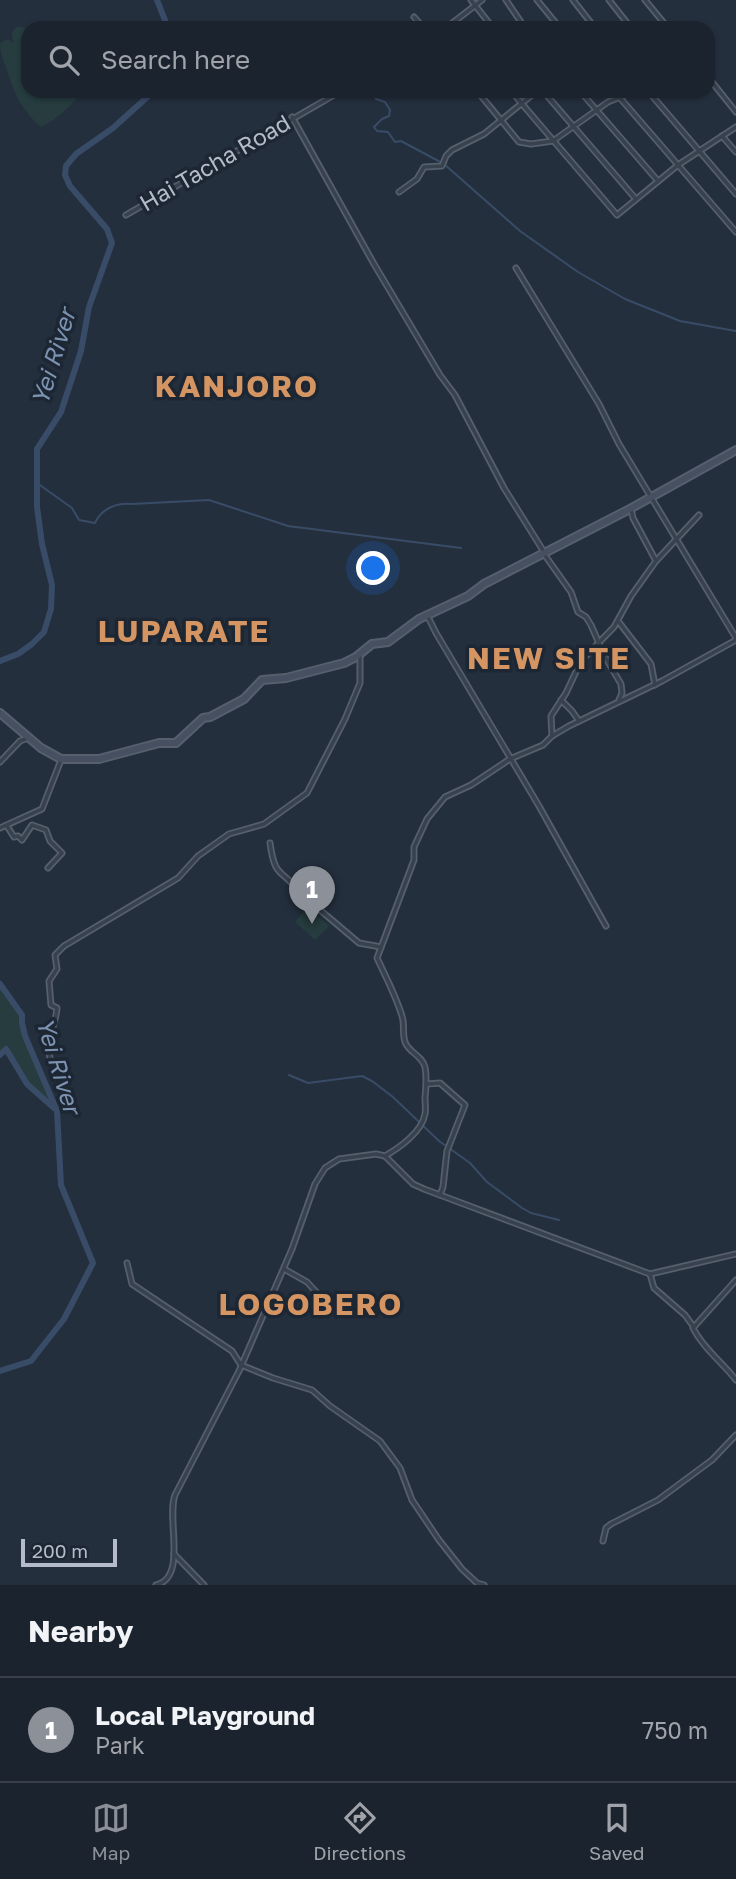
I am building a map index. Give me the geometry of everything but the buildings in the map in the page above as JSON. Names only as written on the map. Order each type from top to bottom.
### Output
[{"type":"street","points":[[471,0],[488,21]]},
{"type":"street","points":[[455,21],[482,0]]},
{"type":"street","points":[[506,0],[520,21]]},
{"type":"street","points":[[537,0],[554,21]]},
{"type":"street","points":[[573,0],[590,21]]},
{"type":"street","points":[[609,0],[626,21]]},
{"type":"street","points":[[645,0],[662,21]]},
{"type":"street","points":[[414,17],[418,21]]},
{"type":"street","points":[[715,86],[736,112]]},
{"type":"street","name":"Hai Tacha Road","points":[[126,215],[328,98]]},
{"type":"street","points":[[483,98],[519,142],[531,144],[553,141],[617,98]]},
{"type":"street","points":[[517,98],[617,215],[678,165],[736,127]]},
{"type":"street","points":[[399,192],[417,179],[424,167],[442,166],[452,150],[484,134],[528,98]]},
{"type":"street","points":[[549,98],[636,199]]},
{"type":"street","points":[[586,98],[658,181]]},
{"type":"street","points":[[620,98],[736,232]]},
{"type":"street","points":[[654,98],[734,188],[736,194]]},
{"type":"street","points":[[292,117],[505,488],[544,554],[571,592],[578,612],[588,619],[621,684],[619,701]]},
{"type":"street","points":[[722,136],[736,152]]},
{"type":"street","points":[[385,1156],[404,1143],[425,1116],[425,1066],[404,1040],[402,1014],[377,958],[414,860],[414,847],[427,819],[445,797],[471,785],[510,759],[542,745],[552,736],[579,721],[655,685],[736,639],[516,268]]},
{"type":"street","points":[[0,713],[28,738],[61,759],[99,759],[159,743],[176,743],[203,718],[210,717],[246,697],[262,680],[320,671],[344,663],[372,644],[388,642],[427,615],[631,509],[736,450]]},
{"type":"street","points":[[631,509],[656,561]]},
{"type":"street","points":[[552,736],[551,716],[581,662],[618,621],[631,596],[656,561],[699,515]]},
{"type":"street","points":[[427,615],[606,926]]},
{"type":"street","points":[[618,621],[651,664],[655,685]]},
{"type":"street","points":[[51,1062],[46,1048],[56,1021],[57,1008],[51,1005],[48,981],[57,969],[55,955],[64,946],[178,878],[198,856],[229,834],[264,824],[307,793],[345,719],[360,683],[360,654]]},
{"type":"street","points":[[561,700],[579,721]]},
{"type":"street","points":[[0,761],[20,741],[28,738]]},
{"type":"street","points":[[0,828],[42,809],[50,782],[61,759]]},
{"type":"street","points":[[7,826],[14,836],[22,840],[32,825],[46,830],[50,841],[62,853],[48,868]]},
{"type":"street","points":[[270,844],[274,866],[279,874],[359,943],[381,947]]},
{"type":"street","points":[[427,1084],[440,1083],[465,1105],[447,1152],[440,1195]]},
{"type":"street","points":[[156,1585],[169,1577],[174,1564],[172,1501],[241,1365],[284,1269],[315,1184],[326,1168],[344,1158],[376,1154],[385,1156],[414,1184],[650,1274],[736,1254]]},
{"type":"street","points":[[127,1263],[132,1284],[232,1351],[241,1365],[312,1390],[380,1441],[400,1468],[412,1500],[439,1540],[462,1569],[477,1583],[484,1585]]},
{"type":"street","points":[[284,1269],[307,1282],[319,1295]]},
{"type":"street","points":[[650,1274],[652,1286],[685,1315],[704,1345],[718,1357],[736,1380]]},
{"type":"street","points":[[693,1326],[736,1280]]},
{"type":"street","points":[[603,1541],[606,1528],[611,1524],[658,1500],[712,1460],[736,1435]]},
{"type":"street","points":[[174,1554],[204,1585]]},
{"type":"green space","points":[[16,27],[21,27],[21,98],[77,98],[64,112],[41,127],[20,101],[1,54],[0,43],[8,39],[13,43],[12,32]]},
{"type":"green space","points":[[307,907],[329,926],[315,940],[295,922]]},
{"type":"green space","points":[[0,984],[22,1015],[25,1036],[57,1111],[33,1091],[6,1049],[0,1055]]},
{"type":"waterway","name":"Yei River","points":[[157,0],[165,21]]},
{"type":"waterway","name":"Yei River","points":[[0,661],[18,654],[44,632],[51,609],[52,585],[37,507],[37,449],[61,412],[81,351],[89,307],[112,243],[107,229],[70,186],[65,175],[66,166],[76,154],[113,128],[146,98]]},
{"type":"waterway","points":[[376,98],[385,102],[390,110],[389,116],[374,127],[377,131],[388,132],[395,142],[401,141],[444,164],[520,231],[578,272],[625,299],[680,321],[736,331]]},
{"type":"waterway","points":[[37,483],[72,508],[79,520],[95,523],[105,510],[121,504],[209,500],[288,526],[461,548]]},
{"type":"waterway","name":"Yei River","points":[[0,984],[22,1015],[25,1036],[57,1111],[61,1185],[93,1263],[64,1319],[31,1361],[0,1371]]},
{"type":"waterway","points":[[0,1055],[6,1049],[27,1084],[54,1108]]},
{"type":"waterway","points":[[289,1075],[308,1083],[362,1076],[372,1081],[439,1141],[470,1163],[487,1182],[531,1213],[559,1220]]},
{"type":"place","name":"Local Playground","points":[[312,924]]},
{"type":"district","name":"KANJORO","points":[[237,387]]},
{"type":"district","name":"LUPARATE","points":[[184,632]]},
{"type":"district","name":"NEW SITE","points":[[549,659]]},
{"type":"district","name":"LOGOBERO","points":[[311,1305]]}]
